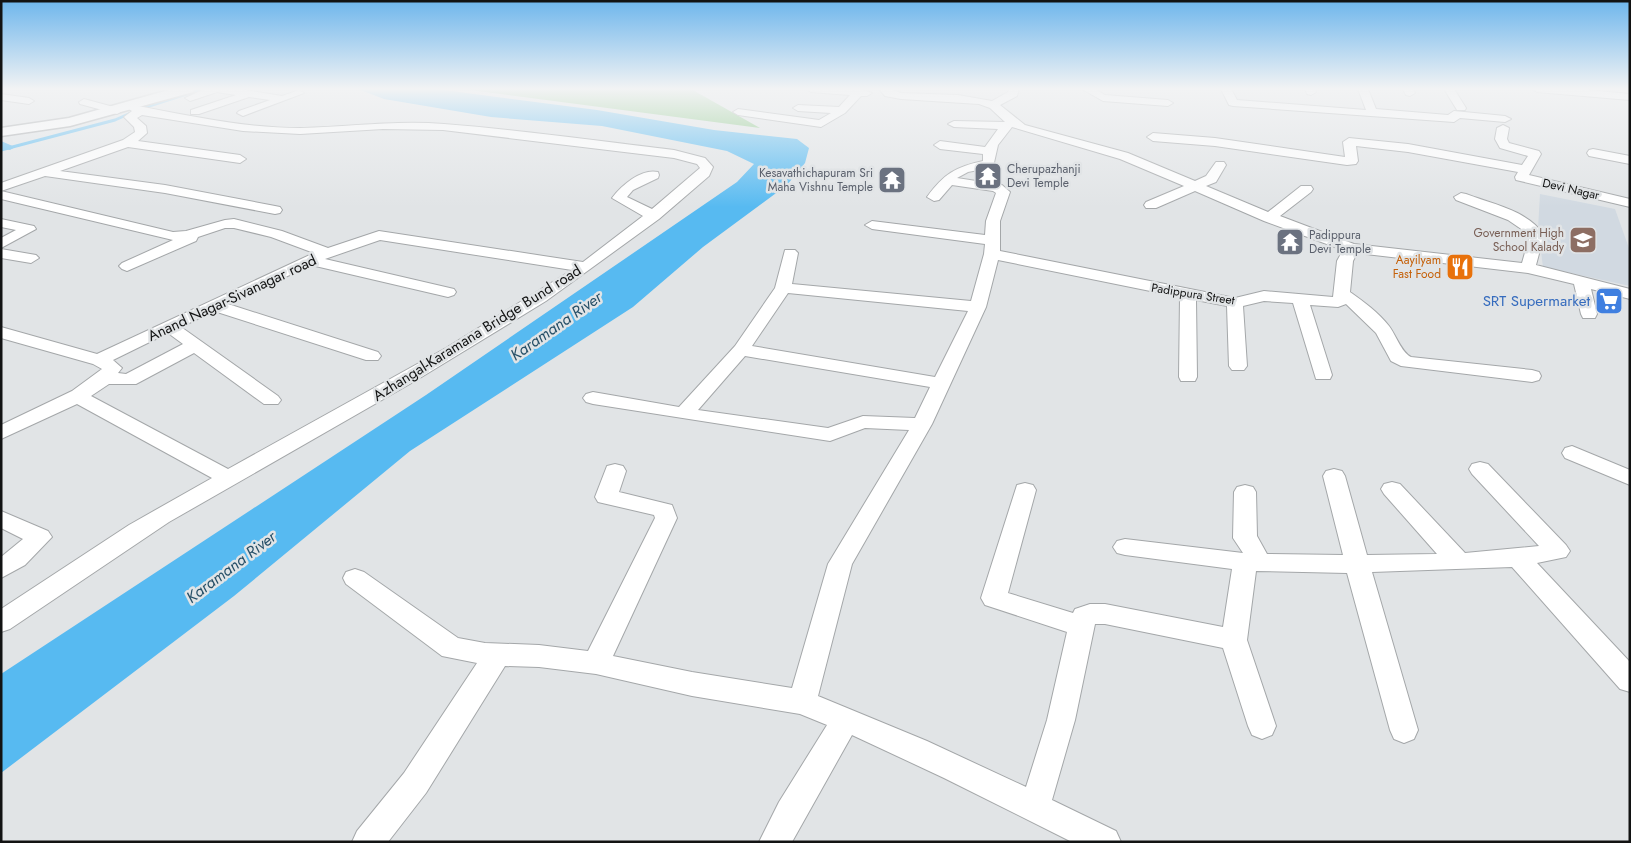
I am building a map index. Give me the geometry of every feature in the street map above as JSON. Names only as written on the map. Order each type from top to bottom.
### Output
[{"type":"main road","points":[[1,132],[26,128]]},
{"type":"street","points":[[1,187],[127,143],[140,132],[140,128]]},
{"type":"street","name":"Azhangal-Karamana Bridge Bund road","points":[[257,128],[316,131],[352,128]]},
{"type":"street","name":"Azhangal-Karamana Bridge Bund road","points":[[1,622],[61,581],[174,509],[432,364],[542,297],[654,216],[704,173],[707,167],[701,161],[674,154],[490,131],[433,128]]},
{"type":"street","points":[[934,197],[949,181],[951,176],[964,169],[989,164],[989,151],[994,141],[1005,128]]},
{"type":"street","points":[[1025,128],[1124,156],[1196,185],[1269,218],[1352,248],[1528,268],[1630,294]]},
{"type":"street","name":"Devi Nagar","points":[[1503,128],[1501,139],[1504,145],[1535,154],[1521,177],[1630,203]]},
{"type":"street","name":"Devi Nagar","points":[[1152,137],[1216,142],[1352,161],[1349,142],[1408,148],[1526,170]]},
{"type":"street","points":[[127,143],[240,159]]},
{"type":"street","points":[[940,145],[989,151]]},
{"type":"street","points":[[1243,157],[1280,164],[1286,153]]},
{"type":"street","points":[[1593,153],[1630,160]]},
{"type":"street","points":[[1151,205],[1211,179],[1220,165]]},
{"type":"street","points":[[43,172],[165,189],[275,210]]},
{"type":"street","points":[[653,175],[628,186],[619,198],[654,216]]},
{"type":"street","points":[[802,702],[840,564],[922,424],[978,307],[992,247],[993,221],[1003,192],[997,188],[949,181]]},
{"type":"street","points":[[1269,218],[1306,189]]},
{"type":"street","name":"Anand Nagar-Sivanagar road","points":[[1,195],[173,236],[193,235],[225,224],[242,224],[327,253]]},
{"type":"street","points":[[1461,197],[1511,216],[1532,228],[1537,235],[1528,268]]},
{"type":"street","points":[[1,223],[29,229],[1,244]]},
{"type":"street","name":"Padippura Street","points":[[872,225],[992,247],[1188,294],[1235,302],[1264,296],[1338,302],[1341,300],[1342,294]]},
{"type":"street","points":[[127,266],[190,240],[193,235]]},
{"type":"street","points":[[327,253],[379,235],[585,267]]},
{"type":"street","points":[[1352,248],[1345,261],[1342,294],[1362,307],[1395,348],[1397,357],[1407,362],[1532,376]]},
{"type":"street","points":[[1,253],[31,258]]},
{"type":"street","name":"Anand Nagar-Sivanagar road","points":[[99,360],[327,253]]},
{"type":"street","points":[[684,414],[741,350],[783,288],[790,253]]},
{"type":"street","points":[[309,260],[448,292]]},
{"type":"street","points":[[1581,282],[1589,314]]},
{"type":"street","points":[[783,288],[978,307]]},
{"type":"street","points":[[1188,294],[1188,377]]},
{"type":"street","points":[[1301,300],[1323,375]]},
{"type":"street","points":[[1235,302],[1238,366]]},
{"type":"street","points":[[214,305],[372,356]]},
{"type":"street","points":[[169,326],[271,400]]},
{"type":"street","points":[[1,332],[99,360],[113,368],[107,378],[77,396],[1,432]]},
{"type":"street","points":[[107,378],[129,380],[195,345]]},
{"type":"street","points":[[741,350],[940,383]]},
{"type":"street","points":[[77,396],[229,478]]},
{"type":"street","points":[[593,398],[684,414],[830,435],[863,422],[922,424]]},
{"type":"street","points":[[1572,453],[1630,478]]},
{"type":"street","points":[[1125,547],[1251,562],[1299,565],[1355,562],[1459,562],[1518,558],[1558,551],[1480,470]]},
{"type":"street","points":[[596,663],[666,518],[664,510],[606,497],[614,471]]},
{"type":"street","points":[[1334,476],[1355,562],[1404,730]]},
{"type":"street","points":[[1392,489],[1459,562]]},
{"type":"street","points":[[1025,490],[994,598],[1080,626]]},
{"type":"street","points":[[1245,492],[1245,538],[1252,547],[1251,562],[1234,640],[1262,726]]},
{"type":"street","points":[[1,519],[40,537],[17,560],[1,569]]},
{"type":"street","points":[[1518,558],[1630,681]]},
{"type":"street","points":[[355,578],[451,648],[497,655],[539,656],[596,663],[692,684],[802,702],[846,719],[1035,806],[1105,842]]},
{"type":"street","points":[[1035,806],[1061,720],[1080,626],[1084,616],[1105,614],[1234,640]]},
{"type":"street","points":[[368,842],[415,782],[497,655]]},
{"type":"street","points":[[775,842],[790,812],[846,719]]},
{"type":"shaded area","name":"Government High School Kalady","points":[[1540,194],[1615,209],[1630,251],[1630,286],[1543,267],[1538,229]]},
{"type":"water","name":"Karamana River","points":[[614,128],[704,128],[797,139],[809,148],[805,163],[787,185],[703,247],[633,307],[410,451],[234,596],[1,773],[1,674],[426,395],[737,182],[754,164],[727,151]]},
{"type":"waterway","points":[[1,150],[83,128]]},
{"type":"waterway","points":[[1,144],[10,147]]},
{"type":"place","name":"Cherupazhanji Devi Temple","points":[[988,176]]},
{"type":"place","name":"Kesavathichapuram Sri Maha Vishnu Temple","points":[[892,180]]},
{"type":"place","name":"Government High School Kalady","points":[[1583,240]]},
{"type":"place","name":"Padippura Devi Temple","points":[[1290,242]]},
{"type":"place","name":"Aayilyam Fast Food","points":[[1460,267]]},
{"type":"place","name":"SRT Supermarket","points":[[1609,301]]}]
